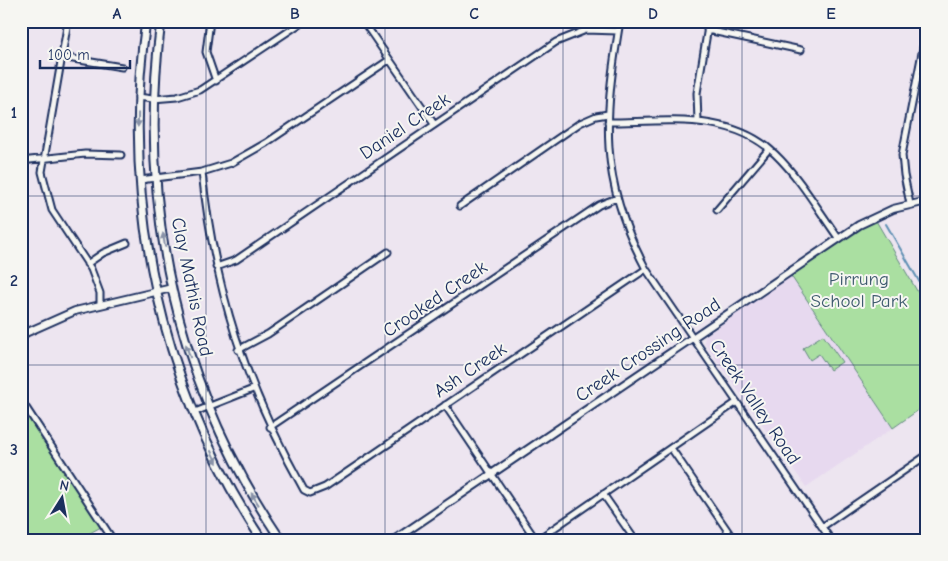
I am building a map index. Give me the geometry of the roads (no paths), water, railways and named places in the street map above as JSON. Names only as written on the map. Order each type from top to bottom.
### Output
[{"type":"main road","name":"Clay Mathis Road","points":[[146,21],[138,97],[137,136],[147,243],[155,292],[179,372],[208,446],[231,490],[262,540]]},
{"type":"main road","name":"Clay Mathis Road","points":[[161,21],[153,99],[154,179],[172,288],[183,337],[209,407],[243,480],[281,540]]},
{"type":"street","points":[[68,21],[44,160],[44,183],[52,210],[97,283],[100,304]]},
{"type":"street","points":[[210,21],[206,52],[216,81]]},
{"type":"street","points":[[138,97],[153,99],[186,95],[216,81],[304,21]]},
{"type":"street","points":[[363,21],[434,124]]},
{"type":"street","name":"Creek Valley Road","points":[[620,21],[609,87],[610,168],[617,198],[630,236],[646,269],[831,540]]},
{"type":"street","points":[[698,122],[696,100],[709,21]]},
{"type":"street","points":[[910,204],[902,155],[927,27]]},
{"type":"street","name":"Daniel Creek","points":[[216,267],[236,260],[563,38],[586,30],[618,31]]},
{"type":"street","points":[[707,30],[801,50]]},
{"type":"street","points":[[62,57],[122,67]]},
{"type":"street","points":[[140,180],[202,172],[231,164],[247,156],[389,60]]},
{"type":"street","points":[[460,206],[580,123],[596,116],[608,114]]},
{"type":"street","points":[[608,122],[698,122],[736,129],[770,149],[785,165],[839,240]]},
{"type":"street","points":[[717,210],[770,149]]},
{"type":"street","points":[[21,161],[44,160],[85,154],[121,156]]},
{"type":"street","points":[[202,172],[208,224],[226,311],[238,350],[270,427]]},
{"type":"street","name":"Crooked Creek","points":[[270,427],[599,205],[617,198]]},
{"type":"street","name":"Creek Crossing Road","points":[[394,540],[693,336],[871,218],[910,204],[927,201]]},
{"type":"street","points":[[87,264],[103,253],[127,243]]},
{"type":"street","points":[[238,350],[268,334],[388,252]]},
{"type":"street","name":"Ash Creek","points":[[270,427],[304,490],[310,493],[325,487],[646,269]]},
{"type":"street","points":[[21,323],[23,335],[75,311],[172,288]]},
{"type":"street","points":[[195,412],[254,389]]},
{"type":"street","points":[[21,400],[113,540]]},
{"type":"street","points":[[445,405],[536,540],[737,402]]},
{"type":"street","points":[[671,448],[734,540]]},
{"type":"street","points":[[822,527],[927,455]]},
{"type":"street","points":[[603,494],[635,540]]},
{"type":"waterway","points":[[886,224],[927,295]]},
{"type":"park label","name":"Pirrung School Park","points":[[859,290]]}]
